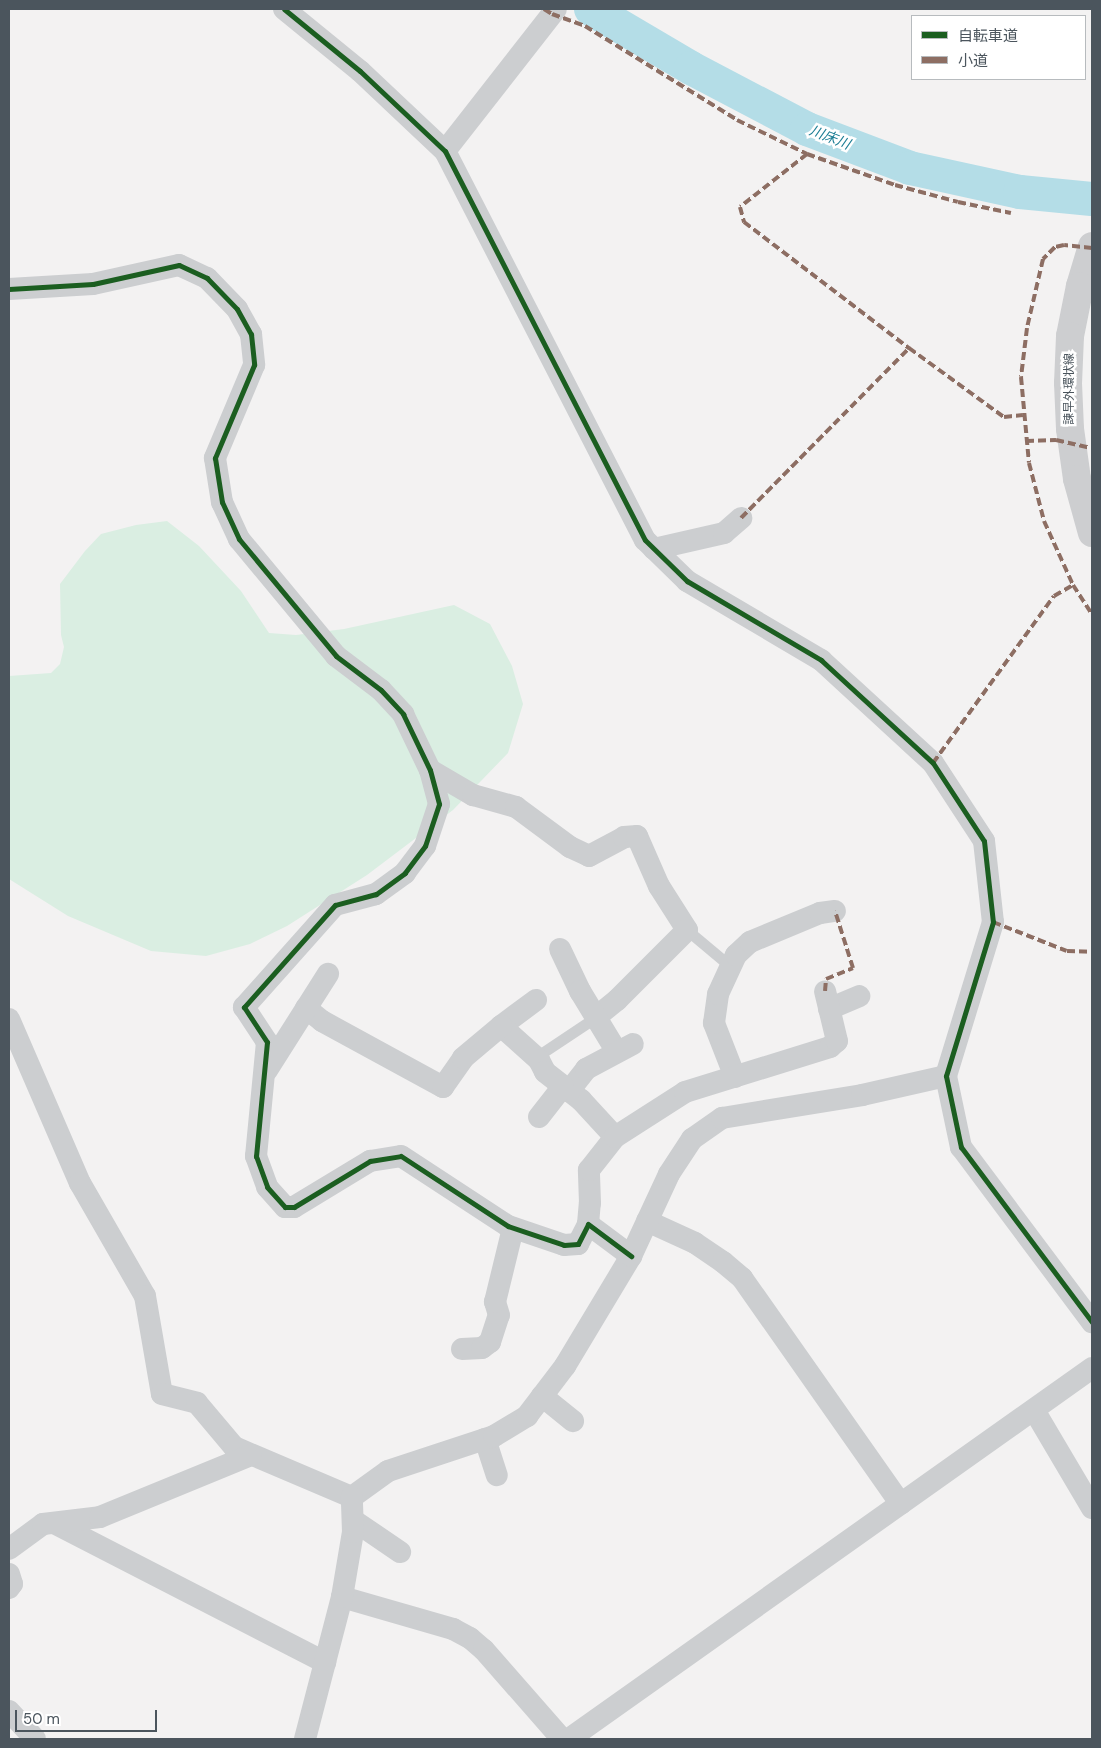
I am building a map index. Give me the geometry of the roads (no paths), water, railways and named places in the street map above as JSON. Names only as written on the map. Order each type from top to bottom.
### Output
[{"type":"main road","name":"諫早外環状線","points":[[1092,246],[1080,286],[1070,336],[1068,383],[1070,429],[1077,479],[1092,533]]},
{"type":"street","points":[[284,9],[360,71],[445,151],[645,540],[686,581],[821,660],[933,763],[984,841],[993,922],[946,1076],[961,1147],[1092,1322]]},
{"type":"street","points":[[445,151],[554,11]]},
{"type":"street","points":[[9,289],[93,284],[179,265],[207,278],[236,310],[251,334],[254,365],[214,458],[222,502],[240,539],[336,656],[382,690],[403,714],[430,770],[439,804],[425,846],[405,873],[376,894],[336,905],[244,1007],[267,1042],[256,1156],[267,1187],[285,1207],[294,1207],[370,1161],[401,1156],[514,1228],[564,1245],[578,1244],[588,1224],[590,1203],[589,1170],[615,1137],[685,1092],[830,1047],[837,1041],[827,1000],[859,996]]},
{"type":"street","points":[[654,549],[724,533],[741,518]]},
{"type":"street","points":[[430,770],[473,796],[516,807],[570,848],[589,856],[624,837],[637,836],[659,886],[687,930],[617,1000],[596,1017]]},
{"type":"street","points":[[736,1077],[714,1022],[718,994],[736,955],[750,942],[820,912],[835,911]]},
{"type":"street","points":[[539,1117],[586,1069],[625,1048],[596,1017],[560,949]]},
{"type":"street","points":[[264,1074],[328,974]]},
{"type":"street","points":[[306,1008],[322,1021],[443,1087],[463,1058],[536,1000]]},
{"type":"street","points":[[9,1019],[80,1183],[145,1296],[162,1394],[197,1404],[234,1447],[352,1497]]},
{"type":"street","points":[[501,1026],[536,1057],[545,1072],[581,1100],[615,1137]]},
{"type":"street","points":[[352,1497],[388,1471],[494,1436],[527,1416],[565,1366],[631,1256],[669,1174],[692,1139],[722,1118],[862,1095],[946,1076]]},
{"type":"street","points":[[647,1221],[694,1243],[723,1262],[742,1278],[901,1504]]},
{"type":"street","points":[[588,1224],[631,1256]]},
{"type":"street","points":[[462,1349],[482,1348],[490,1342],[499,1315],[495,1302],[514,1228]]},
{"type":"street","points":[[569,1739],[1092,1368]]},
{"type":"street","points":[[542,1396],[573,1421]]},
{"type":"street","points":[[1034,1410],[1092,1508]]},
{"type":"street","points":[[485,1439],[497,1475]]},
{"type":"street","points":[[9,1549],[43,1524],[100,1517],[250,1455]]},
{"type":"street","points":[[305,1739],[342,1597],[353,1532],[352,1497]]},
{"type":"street","points":[[353,1520],[400,1552]]},
{"type":"street","points":[[54,1523],[325,1662]]},
{"type":"street","points":[[9,1574],[12,1584],[9,1588]]},
{"type":"street","points":[[342,1597],[453,1629],[470,1638],[490,1656],[562,1739]]},
{"type":"street","points":[[9,1712],[35,1739]]},
{"type":"lane","points":[[687,930],[730,966]]},
{"type":"lane","points":[[536,1057],[596,1017]]},
{"type":"waterway","name":"川床川","points":[[591,9],[691,68],[807,129],[910,168],[1020,192],[1092,199]]}]
